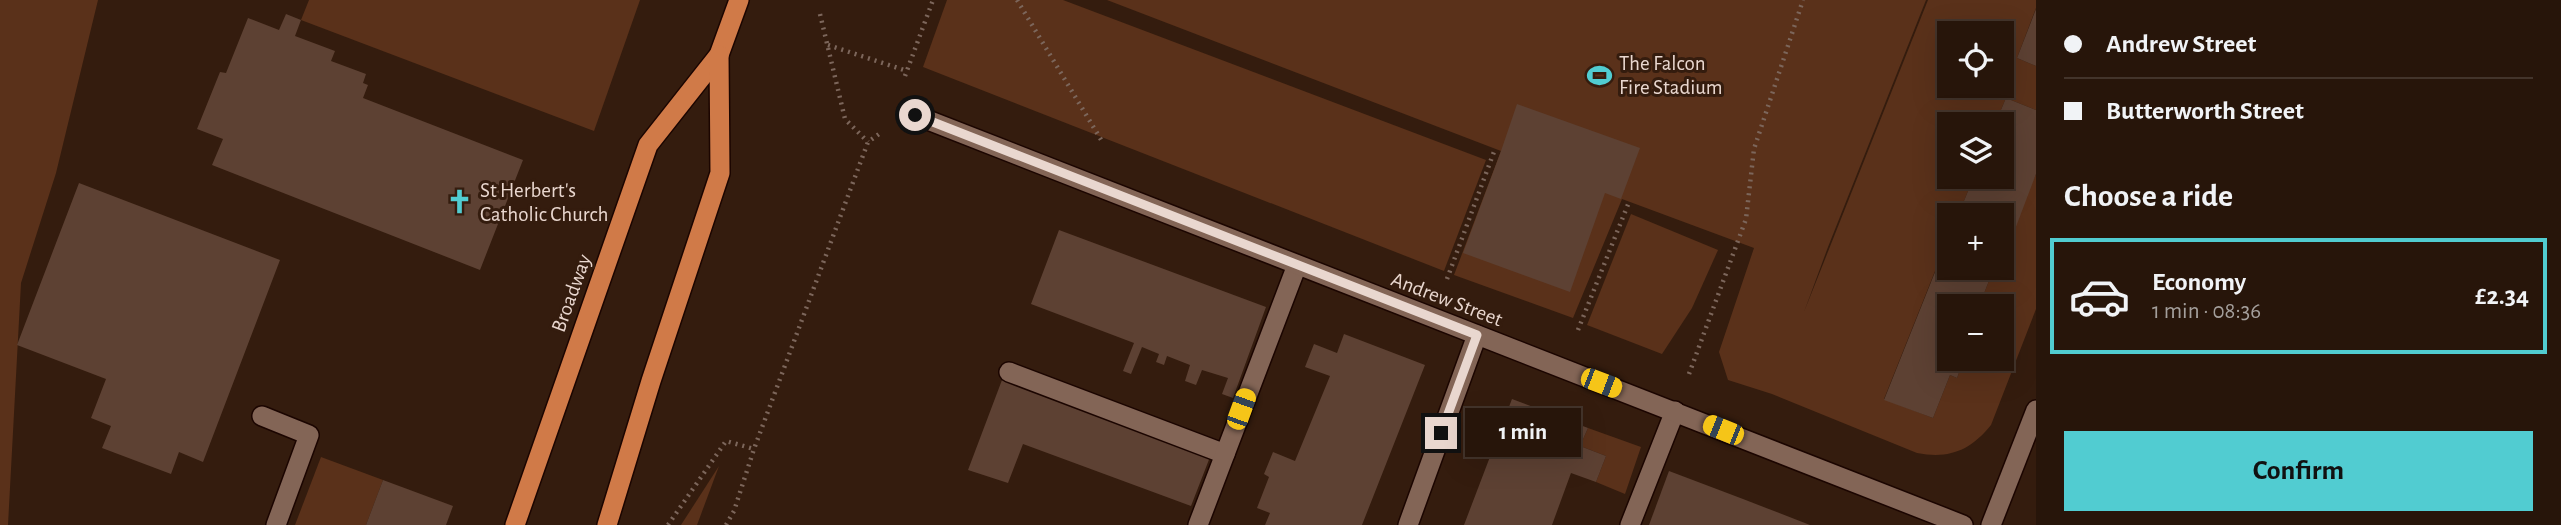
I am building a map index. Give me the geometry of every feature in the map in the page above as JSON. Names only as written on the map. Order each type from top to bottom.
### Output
[{"type":"highway","name":"Broadway","points":[[514,525],[648,145],[719,55],[738,0]]},
{"type":"highway","name":"Broadway","points":[[607,525],[651,381],[720,173],[719,55]]},
{"type":"street","name":"Andrew Street","points":[[915,115],[1963,525]]},
{"type":"street","points":[[1198,525],[1297,265]]},
{"type":"street","points":[[1408,525],[1477,335]]},
{"type":"street","points":[[1009,372],[1224,454]]},
{"type":"street","points":[[1991,525],[2036,410]]},
{"type":"street","points":[[1630,525],[1675,411]]},
{"type":"street","points":[[262,416],[309,435],[276,525]]},
{"type":"path","points":[[903,82],[933,0]]},
{"type":"path","points":[[1017,0],[1107,150]]},
{"type":"path","points":[[1675,411],[1746,219],[1754,149],[1803,0]]},
{"type":"path","points":[[820,14],[845,119],[868,142]]},
{"type":"path","points":[[827,44],[906,71]]},
{"type":"path","points":[[726,525],[734,511],[754,449],[868,142],[887,127]]},
{"type":"path","points":[[1445,283],[1495,149]]},
{"type":"path","points":[[1576,334],[1629,202]]},
{"type":"path","points":[[668,525],[726,441],[754,449]]},
{"type":"shaded area","points":[[0,0],[98,0],[56,173],[21,283],[8,525],[0,525]]},
{"type":"shaded area","points":[[309,0],[640,0],[594,131],[301,20]]},
{"type":"shaded area","points":[[947,0],[1063,0],[1486,160],[1444,271],[923,67]]},
{"type":"shaded area","name":"The Falcon Fire Stadium","points":[[1107,0],[1926,0],[1804,312],[1928,0],[2036,0],[2036,8],[2017,58],[2036,66],[2036,110],[2006,98],[2000,112],[1937,112],[1937,189],[1969,189],[1963,203],[1937,203],[1937,266],[1884,399],[1933,418],[1950,375],[1957,378],[1960,371],[2012,371],[1991,425],[1967,447],[1949,454],[1917,453],[1772,394],[1728,380],[1719,352],[1754,248],[1622,199],[1573,318],[1454,275],[1501,151]]},
{"type":"shaded area","name":"The Falcon Fire Stadium","points":[[2036,174],[2036,309],[2014,366],[2014,294],[1984,294],[1989,280],[2014,280],[2014,221]]},
{"type":"shaded area","points":[[1631,214],[1718,250],[1692,308],[1662,354],[1587,325]]},
{"type":"shaded area","points":[[1588,428],[1641,447],[1625,494],[1596,482],[1606,456],[1580,446]]},
{"type":"shaded area","points":[[321,457],[383,480],[366,525],[295,525]]},
{"type":"shaded area","points":[[719,466],[697,525],[681,525]]},
{"type":"building","points":[[2036,9],[2036,66],[2017,58]]},
{"type":"building","points":[[286,14],[301,20],[295,36],[335,51],[331,61],[366,74],[363,83],[368,85],[363,98],[523,160],[480,270],[212,165],[223,139],[197,129],[220,72],[226,73],[248,18],[279,30]]},
{"type":"building","points":[[2006,98],[2036,110],[2036,174],[2014,232],[2014,203],[1963,203],[1969,189],[2014,189],[2014,112],[2000,112]]},
{"type":"building","points":[[1517,104],[1640,148],[1621,199],[1605,193],[1570,292],[1463,253]]},
{"type":"building","points":[[79,183],[280,260],[203,462],[179,452],[171,474],[102,448],[111,426],[91,418],[106,379],[17,345]]},
{"type":"building","points":[[1059,230],[1266,307],[1233,398],[1222,394],[1228,378],[1202,370],[1196,385],[1185,381],[1190,365],[1167,356],[1164,365],[1156,362],[1159,354],[1142,347],[1131,374],[1123,371],[1134,343],[1031,304]]},
{"type":"building","points":[[1937,267],[1937,280],[1989,280],[1984,294],[1937,294],[1937,371],[1960,371],[1957,378],[1950,375],[1933,418],[1884,400]]},
{"type":"building","points":[[1344,334],[1425,365],[1362,525],[1265,525],[1270,513],[1257,508],[1269,477],[1264,474],[1273,452],[1295,461],[1330,376],[1305,367],[1314,344],[1337,353]]},
{"type":"building","points":[[1002,380],[1210,457],[1191,506],[1023,444],[1008,483],[968,470]]},
{"type":"building","points":[[1512,399],[1588,428],[1580,446],[1606,456],[1596,482],[1571,473],[1552,525],[1464,525]]},
{"type":"building","points":[[1669,471],[1743,499],[1810,525],[1649,525]]},
{"type":"building","points":[[383,480],[453,506],[446,525],[366,525]]},
{"type":"place","name":"The Falcon Fire Stadium","points":[[1599,75]]},
{"type":"place","name":"St Herbert's Catholic Church","points":[[460,202]]},
{"type":"route","points":[[915,115],[1477,335],[1441,433]]}]
